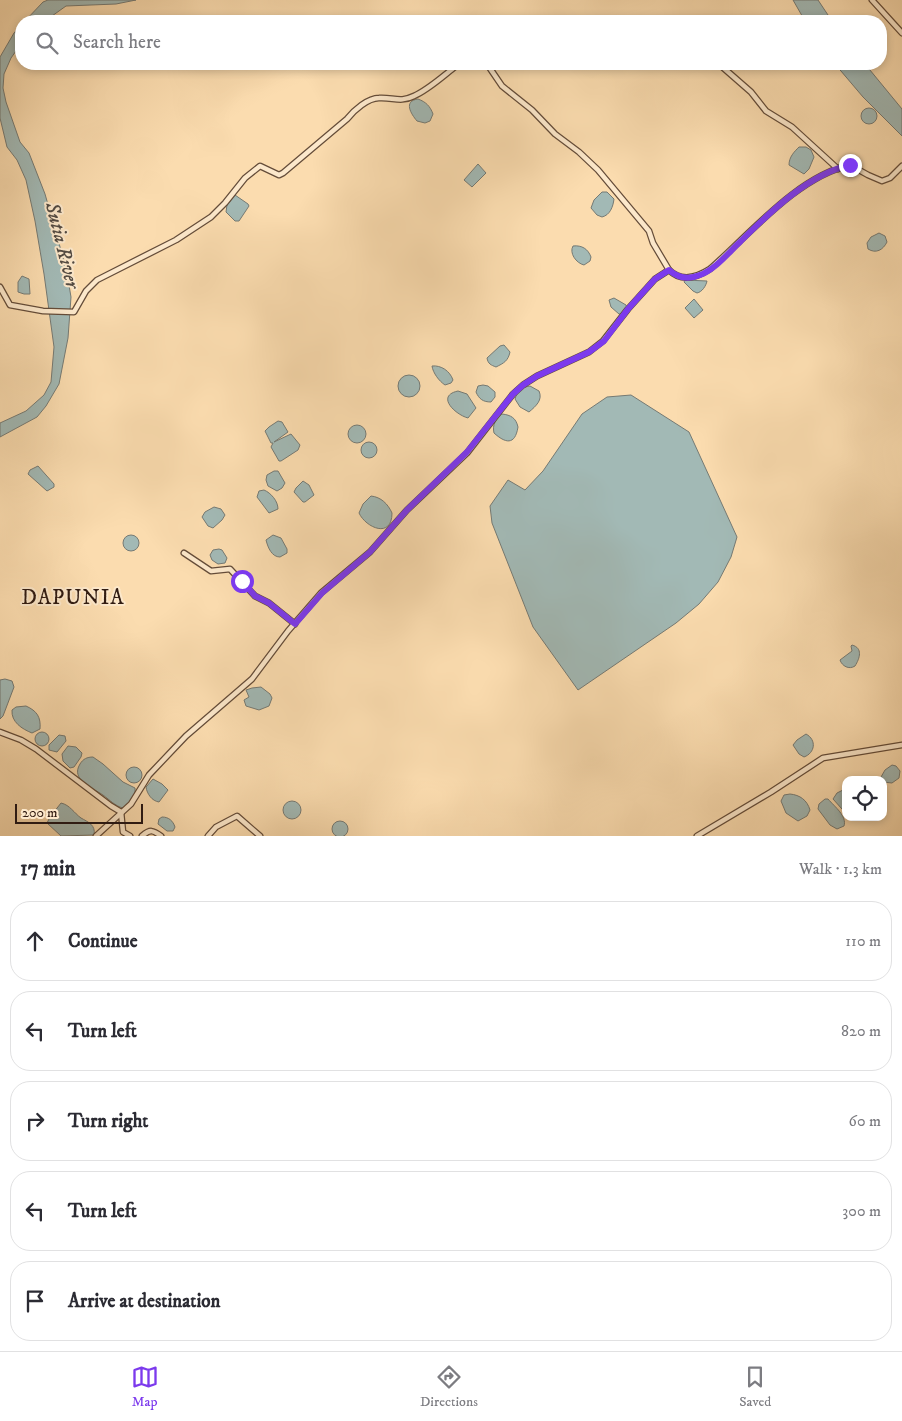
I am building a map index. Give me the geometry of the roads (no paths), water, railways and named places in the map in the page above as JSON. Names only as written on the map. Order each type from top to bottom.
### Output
[{"type":"street","points":[[872,0],[886,15]]},
{"type":"street","points":[[887,16],[902,33]]},
{"type":"street","points":[[0,287],[10,305],[43,311],[74,312],[86,291],[97,280],[176,240],[204,222],[225,203],[245,178],[256,168],[260,166],[279,175],[283,173],[347,119],[353,111],[379,98],[398,101],[414,97],[451,70]]},
{"type":"street","points":[[491,70],[502,86],[532,110],[555,134],[579,152],[598,170],[639,221],[649,230],[653,243],[669,270],[681,278],[700,275],[725,256],[783,201],[817,178],[838,168],[850,165],[868,176],[882,181],[890,178],[902,166]]},
{"type":"street","points":[[727,70],[751,92],[766,111],[792,127],[838,168]]},
{"type":"street","points":[[96,836],[131,804],[149,775],[186,736],[252,679],[322,593],[370,552],[407,510],[467,452],[513,394],[537,376],[589,352],[604,341],[628,309],[655,279],[669,270]]},
{"type":"street","points":[[184,552],[211,571],[230,569],[255,596],[269,603],[295,624]]},
{"type":"street","points":[[0,732],[21,740],[36,749],[121,812]]},
{"type":"street","points":[[697,836],[771,792],[823,758],[902,745]]},
{"type":"street","points":[[121,812],[124,832],[130,836]]},
{"type":"street","points":[[208,836],[216,827],[237,816],[260,836]]},
{"type":"street","points":[[142,836],[148,831],[153,831],[162,836]]},
{"type":"water","points":[[48,0],[136,0],[116,4],[66,6],[53,15],[31,15],[43,2]]},
{"type":"water","points":[[793,0],[818,0],[828,15],[802,15]]},
{"type":"water","points":[[15,32],[15,52],[4,74],[3,88],[6,102],[20,142],[29,153],[45,194],[66,268],[71,297],[68,338],[59,384],[37,417],[0,437],[0,423],[26,411],[44,395],[51,382],[54,347],[44,274],[26,180],[17,160],[7,147],[0,118],[0,57]]},
{"type":"water","points":[[840,70],[870,70],[902,109],[902,136],[863,97]]},
{"type":"water","points":[[418,99],[431,109],[433,114],[430,121],[425,123],[417,121],[413,115],[410,105],[413,100]]},
{"type":"water","points":[[866,108],[872,108],[877,113],[875,122],[866,124],[861,119],[861,113]]},
{"type":"water","points":[[799,147],[806,147],[811,150],[814,157],[809,169],[804,174],[789,165],[791,157]]},
{"type":"water","points":[[478,164],[486,173],[472,187],[464,180]]},
{"type":"water","points":[[602,192],[607,192],[614,199],[611,210],[602,217],[597,215],[591,208],[594,200]]},
{"type":"water","points":[[235,195],[249,206],[239,221],[235,221],[226,212],[227,205]]},
{"type":"water","points":[[879,233],[885,236],[887,242],[885,245],[876,251],[868,249],[867,243],[871,237]]},
{"type":"water","points":[[573,246],[579,246],[586,250],[591,257],[590,261],[584,265],[578,262],[572,252]]},
{"type":"water","points":[[22,276],[29,279],[30,294],[18,292],[18,282]]},
{"type":"water","points":[[685,280],[707,281],[704,288],[697,293],[684,282]]},
{"type":"water","points":[[614,298],[626,305],[627,308],[623,314],[619,314],[611,307],[609,300]]},
{"type":"water","points":[[694,299],[703,310],[694,318],[685,308]]},
{"type":"water","points":[[504,345],[510,352],[507,360],[496,367],[491,365],[487,358],[500,346]]},
{"type":"water","points":[[432,366],[439,366],[447,371],[453,380],[451,383],[445,385],[435,374]]},
{"type":"water","points":[[405,375],[413,375],[420,382],[420,390],[413,397],[405,397],[398,390],[398,382]]},
{"type":"water","points":[[478,386],[488,386],[495,392],[495,397],[491,402],[478,397],[476,392]]},
{"type":"water","points":[[530,386],[539,391],[540,397],[536,405],[529,412],[520,407],[515,399],[520,390]]},
{"type":"water","points":[[458,391],[467,394],[476,408],[468,418],[453,409],[448,401],[451,393]]},
{"type":"water","points":[[631,395],[689,432],[737,537],[731,557],[718,582],[699,604],[676,623],[578,690],[533,627],[492,523],[490,506],[508,480],[525,490],[543,471],[582,414],[607,397]]},
{"type":"water","points":[[502,414],[513,418],[518,427],[515,437],[509,441],[502,439],[494,433],[495,422]]},
{"type":"water","points":[[278,421],[282,422],[288,432],[274,442],[291,434],[300,445],[298,450],[281,461],[279,461],[271,447],[273,443],[271,443],[265,431]]},
{"type":"water","points":[[357,425],[363,428],[366,434],[363,440],[357,443],[351,440],[348,434],[351,428]]},
{"type":"water","points":[[369,442],[375,444],[377,450],[375,456],[369,458],[363,456],[361,450],[363,444]]},
{"type":"water","points":[[38,466],[54,484],[54,487],[47,491],[28,474],[30,470]]},
{"type":"water","points":[[278,471],[285,483],[277,491],[268,486],[266,480],[267,475]]},
{"type":"water","points":[[303,481],[309,485],[314,495],[305,502],[294,492]]},
{"type":"water","points":[[264,490],[274,498],[278,509],[269,513],[257,497],[259,491]]},
{"type":"water","points":[[371,496],[384,502],[392,513],[388,526],[378,528],[373,526],[367,523],[359,513],[363,504]]},
{"type":"water","points":[[214,507],[221,509],[225,515],[213,528],[208,526],[202,517],[205,512]]},
{"type":"water","points":[[131,535],[137,537],[139,543],[137,549],[131,551],[125,549],[123,543],[125,537]]},
{"type":"water","points":[[273,535],[281,538],[287,549],[287,553],[280,557],[273,554],[266,540]]},
{"type":"water","points":[[213,550],[222,550],[227,558],[225,563],[218,564],[212,560],[210,555]]},
{"type":"water","points":[[852,645],[858,648],[858,660],[853,667],[844,666],[840,660],[852,651]]},
{"type":"water","points":[[0,680],[12,681],[14,687],[3,716],[0,719]]},
{"type":"water","points":[[261,687],[272,698],[269,706],[259,710],[246,706],[244,700],[249,697],[246,690]]},
{"type":"water","points":[[26,706],[36,712],[40,721],[40,729],[32,733],[18,724],[12,714],[12,710],[16,707]]},
{"type":"water","points":[[39,732],[45,732],[49,739],[45,746],[39,746],[35,742],[35,736]]},
{"type":"water","points":[[806,734],[812,740],[813,746],[811,753],[804,757],[799,754],[793,745]]},
{"type":"water","points":[[59,735],[65,736],[66,741],[57,752],[49,750],[49,745]]},
{"type":"water","points":[[68,746],[76,747],[82,753],[74,767],[70,768],[63,761],[62,754]]},
{"type":"water","points":[[93,757],[123,782],[135,788],[134,797],[131,802],[123,808],[117,806],[80,779],[78,770],[80,764],[85,759]]},
{"type":"water","points":[[892,765],[896,766],[900,771],[899,778],[892,783],[887,782],[887,776],[882,776],[885,770]]},
{"type":"water","points":[[134,767],[142,775],[134,783],[126,775]]},
{"type":"water","points":[[153,779],[168,790],[159,802],[152,799],[146,787]]},
{"type":"water","points":[[842,790],[842,809],[833,799],[837,793]]},
{"type":"water","points":[[790,794],[803,799],[810,810],[807,816],[798,821],[786,813],[781,801],[784,795]]},
{"type":"water","points":[[828,799],[840,812],[844,826],[837,829],[830,825],[818,809],[819,804]]},
{"type":"water","points":[[288,801],[296,801],[301,806],[299,817],[288,819],[283,814],[283,806]]},
{"type":"water","points":[[61,803],[67,805],[81,818],[91,824],[94,829],[94,835],[61,836],[47,823]]},
{"type":"water","points":[[162,817],[172,821],[175,827],[173,831],[167,831],[158,824],[159,819]]},
{"type":"water","points":[[340,821],[347,826],[347,832],[343,836],[337,836],[332,829]]},
{"type":"district","name":"DAPUNIA","points":[[73,597]]},
{"type":"water label","name":"Sutia River","points":[[63,245]]}]
